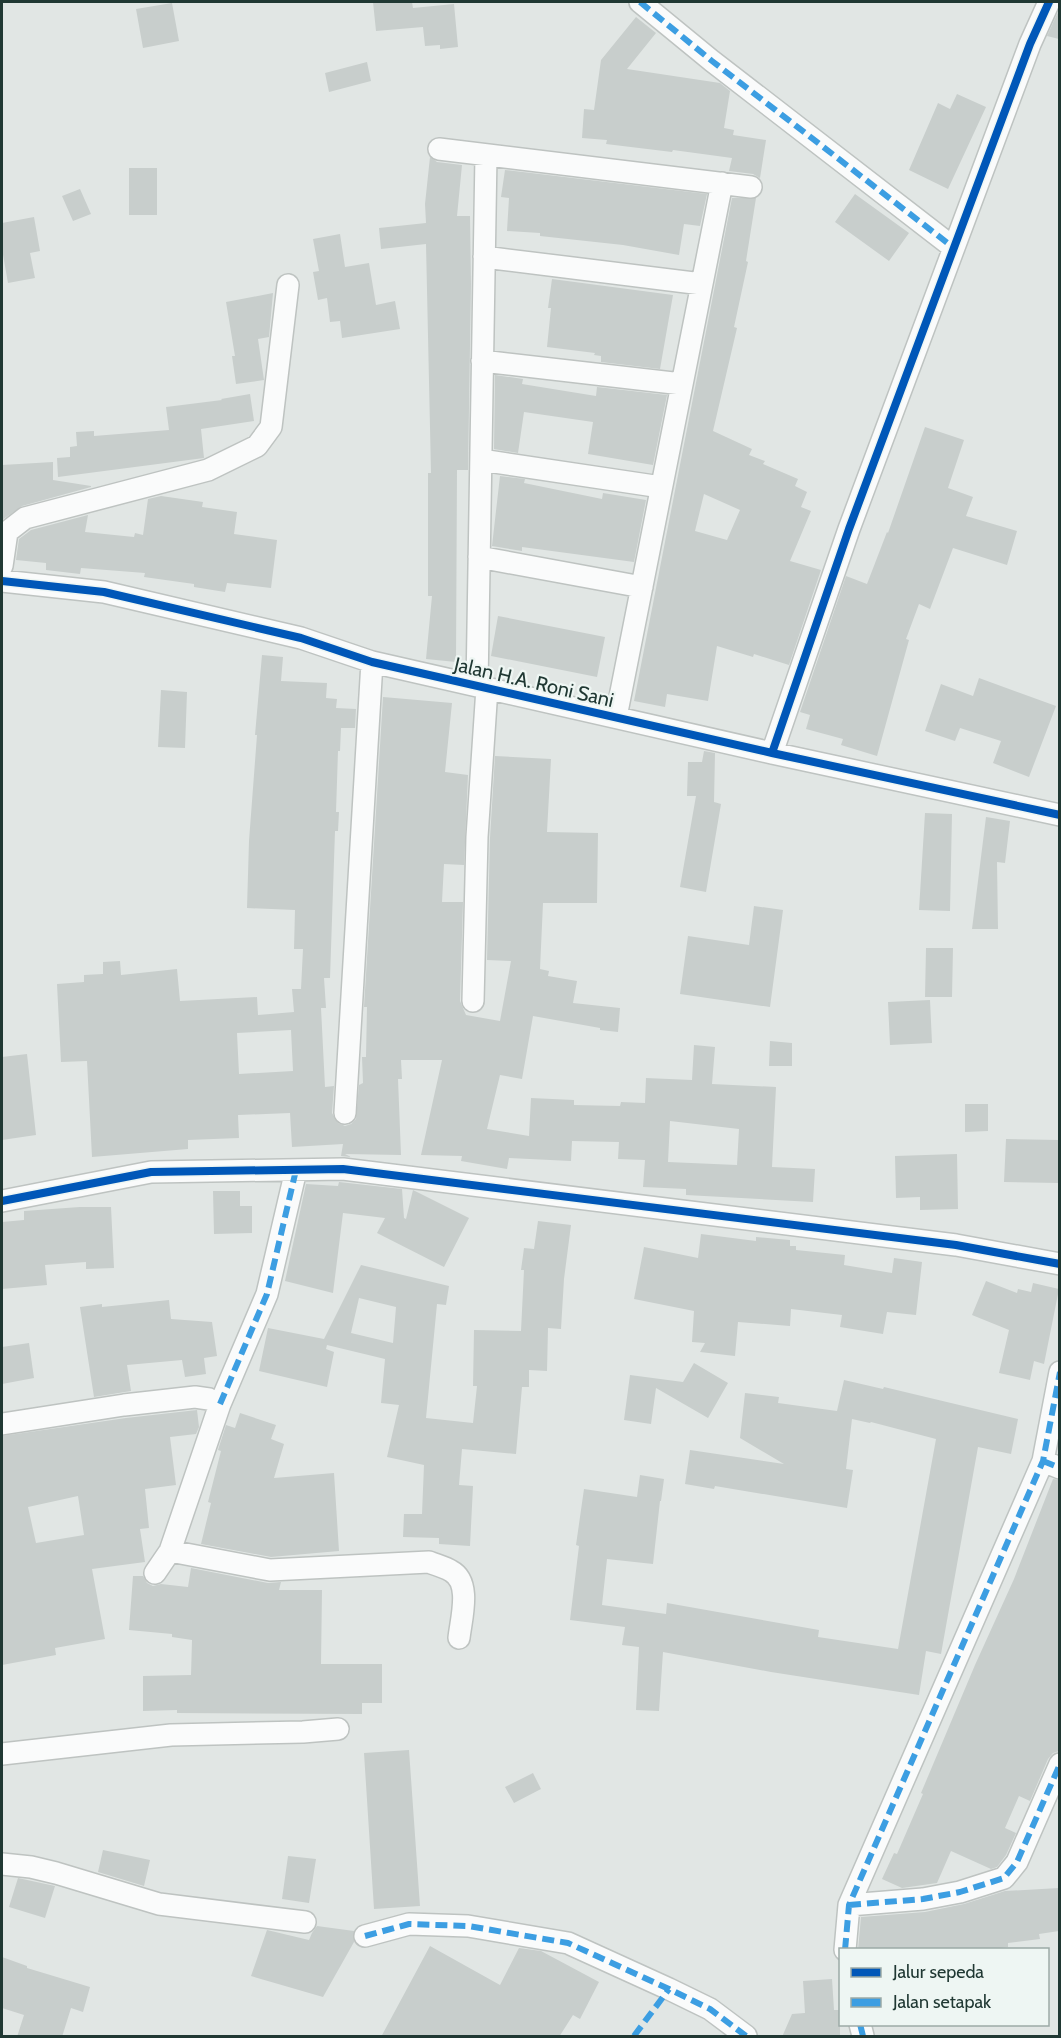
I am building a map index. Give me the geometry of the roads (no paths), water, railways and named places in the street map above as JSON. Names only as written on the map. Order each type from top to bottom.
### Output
[{"type":"street","points":[[640,2],[712,61],[954,248]]},
{"type":"street","points":[[772,753],[849,529],[1030,44],[1049,2]]},
{"type":"street","points":[[439,149],[751,187]]},
{"type":"street","points":[[473,1002],[482,687],[479,557],[486,155]]},
{"type":"street","points":[[616,717],[722,183]]},
{"type":"street","points":[[484,257],[702,284]]},
{"type":"street","points":[[2,566],[7,532],[25,518],[208,470],[257,446],[271,427],[288,285]]},
{"type":"street","points":[[482,361],[682,384]]},
{"type":"street","points":[[481,460],[661,487]]},
{"type":"street","points":[[479,557],[642,587]]},
{"type":"street","name":"Jalan H.A. Roni Sani","points":[[2,580],[104,592],[301,638],[372,662],[772,753],[1059,815]]},
{"type":"street","points":[[345,1113],[372,662]]},
{"type":"street","points":[[155,1573],[170,1551],[220,1404],[267,1294],[296,1170]]},
{"type":"street","points":[[2,1201],[151,1172],[343,1170],[956,1245],[1059,1264]]},
{"type":"street","points":[[845,1948],[849,1905],[1051,1465],[1059,1372]]},
{"type":"street","points":[[2,1424],[124,1405],[195,1397],[209,1399],[220,1404]]},
{"type":"street","points":[[170,1551],[270,1570],[429,1562],[453,1571],[463,1584],[459,1638]]},
{"type":"street","points":[[2,1754],[171,1735],[338,1729]]},
{"type":"street","points":[[849,1905],[922,1899],[960,1892],[1004,1878],[1017,1862],[1059,1764]]},
{"type":"street","points":[[2,1864],[31,1867],[56,1873],[159,1904],[305,1922]]},
{"type":"street","points":[[365,1936],[410,1924],[421,1924],[468,1926],[568,1943],[710,2009],[746,2037]]}]
